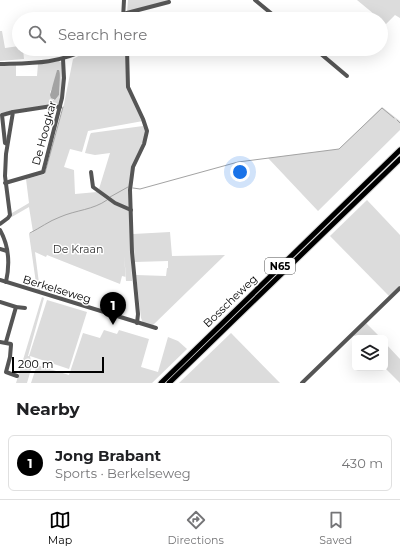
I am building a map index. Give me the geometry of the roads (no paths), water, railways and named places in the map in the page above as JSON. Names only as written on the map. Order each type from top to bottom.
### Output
[{"type":"main road","name":"Bosscheweg","points":[[161,383],[400,150]]},
{"type":"main road","name":"Bosscheweg","points":[[169,383],[400,159]]},
{"type":"street","points":[[123,12],[124,0]]},
{"type":"street","points":[[255,0],[270,12]]},
{"type":"street","points":[[136,12],[169,2]]},
{"type":"street","points":[[0,64],[38,63],[63,59],[70,56]]},
{"type":"street","points":[[127,56],[128,87],[147,130],[144,144],[132,171],[130,197],[133,265],[138,310],[137,323]]},
{"type":"street","points":[[323,56],[347,76]]},
{"type":"street","name":"De Hoogkar","points":[[6,182],[43,172],[64,86],[63,59]]},
{"type":"street","points":[[7,144],[5,143],[2,115],[52,106],[60,107]]},
{"type":"street","points":[[0,224],[10,215],[6,182],[6,154],[13,112]]},
{"type":"street","points":[[91,172],[93,187],[115,203],[130,210]]},
{"type":"street","points":[[0,230],[4,239],[9,265],[6,282]]},
{"type":"street","points":[[0,249],[7,251]]},
{"type":"street","name":"Berkelseweg","points":[[0,280],[156,328]]},
{"type":"street","points":[[302,383],[400,288]]},
{"type":"street","points":[[0,302],[16,307],[26,308]]},
{"type":"street","points":[[6,342],[16,307]]},
{"type":"street","points":[[0,342],[6,342],[12,347],[6,372],[17,376]]},
{"type":"waterway","points":[[45,173],[63,107]]},
{"type":"waterway","points":[[133,188],[140,189],[238,162],[339,149],[382,108],[394,118]]},
{"type":"waterway","points":[[397,120],[400,123]]},
{"type":"waterway","points":[[110,197],[128,187]]},
{"type":"waterway","points":[[30,233],[56,219],[96,206],[107,200]]},
{"type":"place","name":"Jong Brabant","points":[[113,325]]},
{"type":"park label","name":"De Kraan","points":[[78,249]]}]
